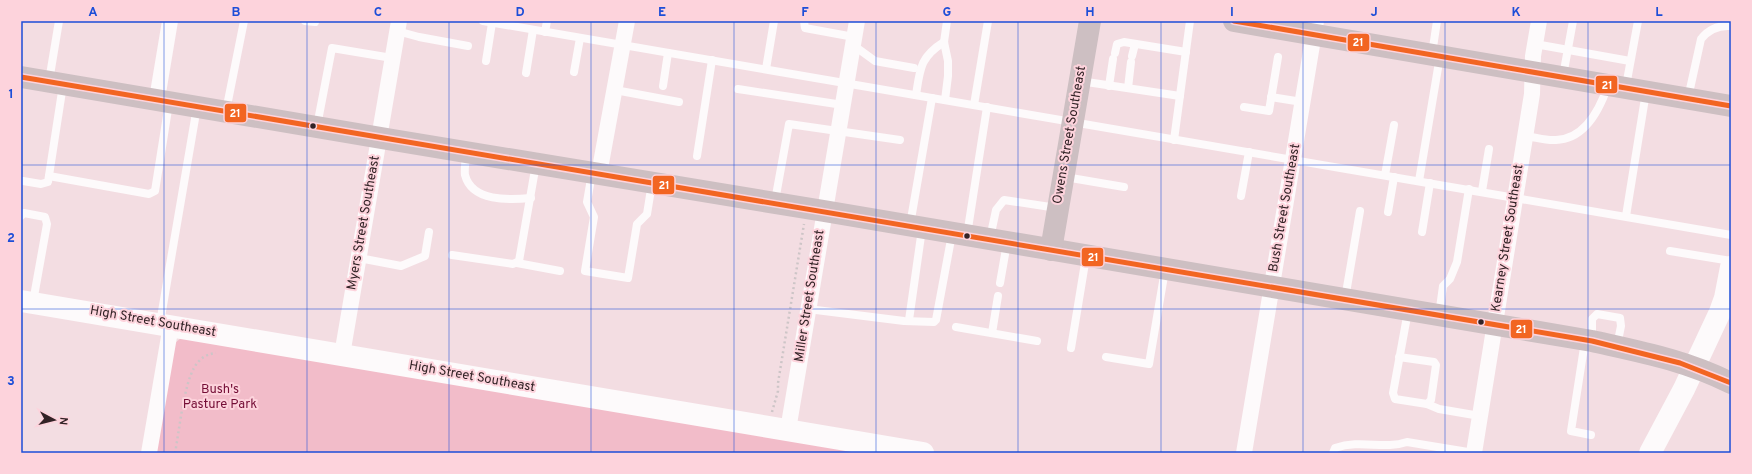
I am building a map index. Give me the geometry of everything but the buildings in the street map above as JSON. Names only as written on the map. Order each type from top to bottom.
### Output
[{"type":"main road","name":"Owens Street Southeast","points":[[1051,250],[1090,21]]},
{"type":"main road","points":[[1234,21],[1315,28],[1436,55],[1731,106]]},
{"type":"main road","points":[[21,79],[56,83],[197,106],[379,138],[775,202],[1588,341],[1663,356],[1694,366],[1731,383]]},
{"type":"street","points":[[163,101],[170,21]]},
{"type":"street","name":"Miller Street Southeast","points":[[788,430],[857,21]]},
{"type":"street","name":"Kearney Street Southeast","points":[[1474,453],[1532,94],[1532,71],[1539,21]]},
{"type":"street","points":[[595,173],[623,45],[623,22]]},
{"type":"street","name":"Myers Street Southeast","points":[[342,355],[398,26]]},
{"type":"street","name":"Bush Street Southeast","points":[[1244,453],[1315,28]]},
{"type":"street","points":[[1650,453],[1720,312],[1725,298],[1731,269]]},
{"type":"street","name":"High Street Southeast","points":[[27,302],[166,324],[923,453]]},
{"type":"street","points":[[149,453],[166,324]]},
{"type":"lane","points":[[23,181],[41,184],[48,182],[56,83],[59,21]]},
{"type":"lane","points":[[226,112],[244,21]]},
{"type":"lane","points":[[305,21],[315,21]]},
{"type":"lane","points":[[483,21],[1174,140],[1430,182],[1731,235]]},
{"type":"lane","points":[[545,32],[547,21]]},
{"type":"lane","points":[[766,69],[774,21]]},
{"type":"lane","points":[[804,21],[805,28],[853,41],[875,61],[914,68]]},
{"type":"lane","points":[[945,100],[948,61],[944,42],[947,21]]},
{"type":"lane","points":[[974,105],[988,21]]},
{"type":"lane","points":[[1174,140],[1190,21]]},
{"type":"lane","points":[[1419,181],[1436,55],[1437,21]]},
{"type":"lane","points":[[1563,76],[1573,21]]},
{"type":"lane","points":[[1626,216],[1627,87],[1630,61],[1638,21]]},
{"type":"lane","points":[[486,61],[492,23]]},
{"type":"lane","points":[[398,26],[419,37],[468,46]]},
{"type":"lane","points":[[1688,98],[1700,39],[1705,34],[1719,26],[1731,26]]},
{"type":"lane","points":[[526,72],[533,30]]},
{"type":"lane","points":[[574,72],[580,38]]},
{"type":"lane","points":[[916,95],[920,68],[925,58],[931,50],[944,42]]},
{"type":"lane","points":[[1109,86],[1114,56],[1117,44],[1120,42],[1186,52]]},
{"type":"lane","points":[[1128,88],[1135,44]]},
{"type":"lane","points":[[1535,44],[1630,61]]},
{"type":"lane","points":[[317,127],[332,48],[392,58]]},
{"type":"lane","points":[[663,86],[668,53]]},
{"type":"lane","points":[[1244,107],[1269,111],[1278,57]]},
{"type":"lane","points":[[697,156],[712,60]]},
{"type":"lane","points":[[1079,81],[1180,96]]},
{"type":"lane","points":[[1525,136],[1555,140],[1568,138],[1578,133],[1596,113],[1603,102],[1627,87]]},
{"type":"lane","points":[[738,89],[843,106]]},
{"type":"lane","points":[[614,90],[679,102]]},
{"type":"lane","points":[[1271,97],[1302,102]]},
{"type":"lane","points":[[909,320],[916,227],[932,98]]},
{"type":"lane","points":[[49,176],[149,194],[155,190],[163,101]]},
{"type":"lane","points":[[166,324],[197,106]]},
{"type":"lane","points":[[808,309],[904,320],[934,322],[936,320],[960,234],[988,108]]},
{"type":"lane","points":[[775,202],[789,124],[900,140]]},
{"type":"lane","points":[[1388,212],[1394,125]]},
{"type":"lane","points":[[1482,191],[1489,149]]},
{"type":"lane","points":[[466,152],[465,175],[472,189],[481,194],[512,200],[530,198]]},
{"type":"lane","points":[[1241,196],[1249,152]]},
{"type":"lane","points":[[517,263],[519,261],[536,164]]},
{"type":"lane","points":[[595,173],[587,202],[594,217],[585,272],[628,278],[637,224],[646,214],[652,182]]},
{"type":"lane","points":[[1063,177],[1124,187]]},
{"type":"lane","points":[[1422,232],[1430,182]]},
{"type":"lane","points":[[1439,316],[1443,286],[1450,279],[1458,262],[1469,189]]},
{"type":"lane","points":[[1000,283],[996,210],[1004,200],[1058,208]]},
{"type":"lane","points":[[1344,300],[1360,211]]},
{"type":"lane","points":[[21,216],[24,213],[45,217],[47,224],[27,302]]},
{"type":"lane","points":[[358,258],[401,266],[424,256],[429,232]]},
{"type":"lane","points":[[1670,251],[1731,261]]},
{"type":"lane","points":[[452,256],[513,264],[517,263],[560,271]]},
{"type":"lane","points":[[1071,348],[1086,256]]},
{"type":"lane","points":[[1106,357],[1150,364],[1166,269]]},
{"type":"lane","points":[[992,333],[998,296]]},
{"type":"lane","points":[[1408,310],[1393,393],[1395,399],[1427,404],[1439,409],[1480,416]]},
{"type":"lane","points":[[1591,435],[1571,431],[1592,319],[1597,314],[1620,318],[1621,326],[1617,347]]},
{"type":"lane","points":[[956,327],[1037,341]]},
{"type":"lane","points":[[1399,357],[1434,362],[1436,365],[1431,400],[1427,404]]},
{"type":"lane","points":[[1333,453],[1335,448],[1347,444],[1373,443],[1383,445],[1400,445],[1407,442],[1474,453]]},
{"type":"path","points":[[772,412],[778,391],[778,383],[804,223]]},
{"type":"path","points":[[175,453],[184,402],[193,369],[202,358],[219,352]]},
{"type":"green space","name":"Bush's Pasture Park","points":[[181,338],[880,453],[155,453],[175,343]]},
{"type":"transit line","name":"21","points":[[1234,21],[1731,106]]},
{"type":"transit line","name":"21","points":[[21,77],[1592,341],[1680,363],[1731,383]]}]
